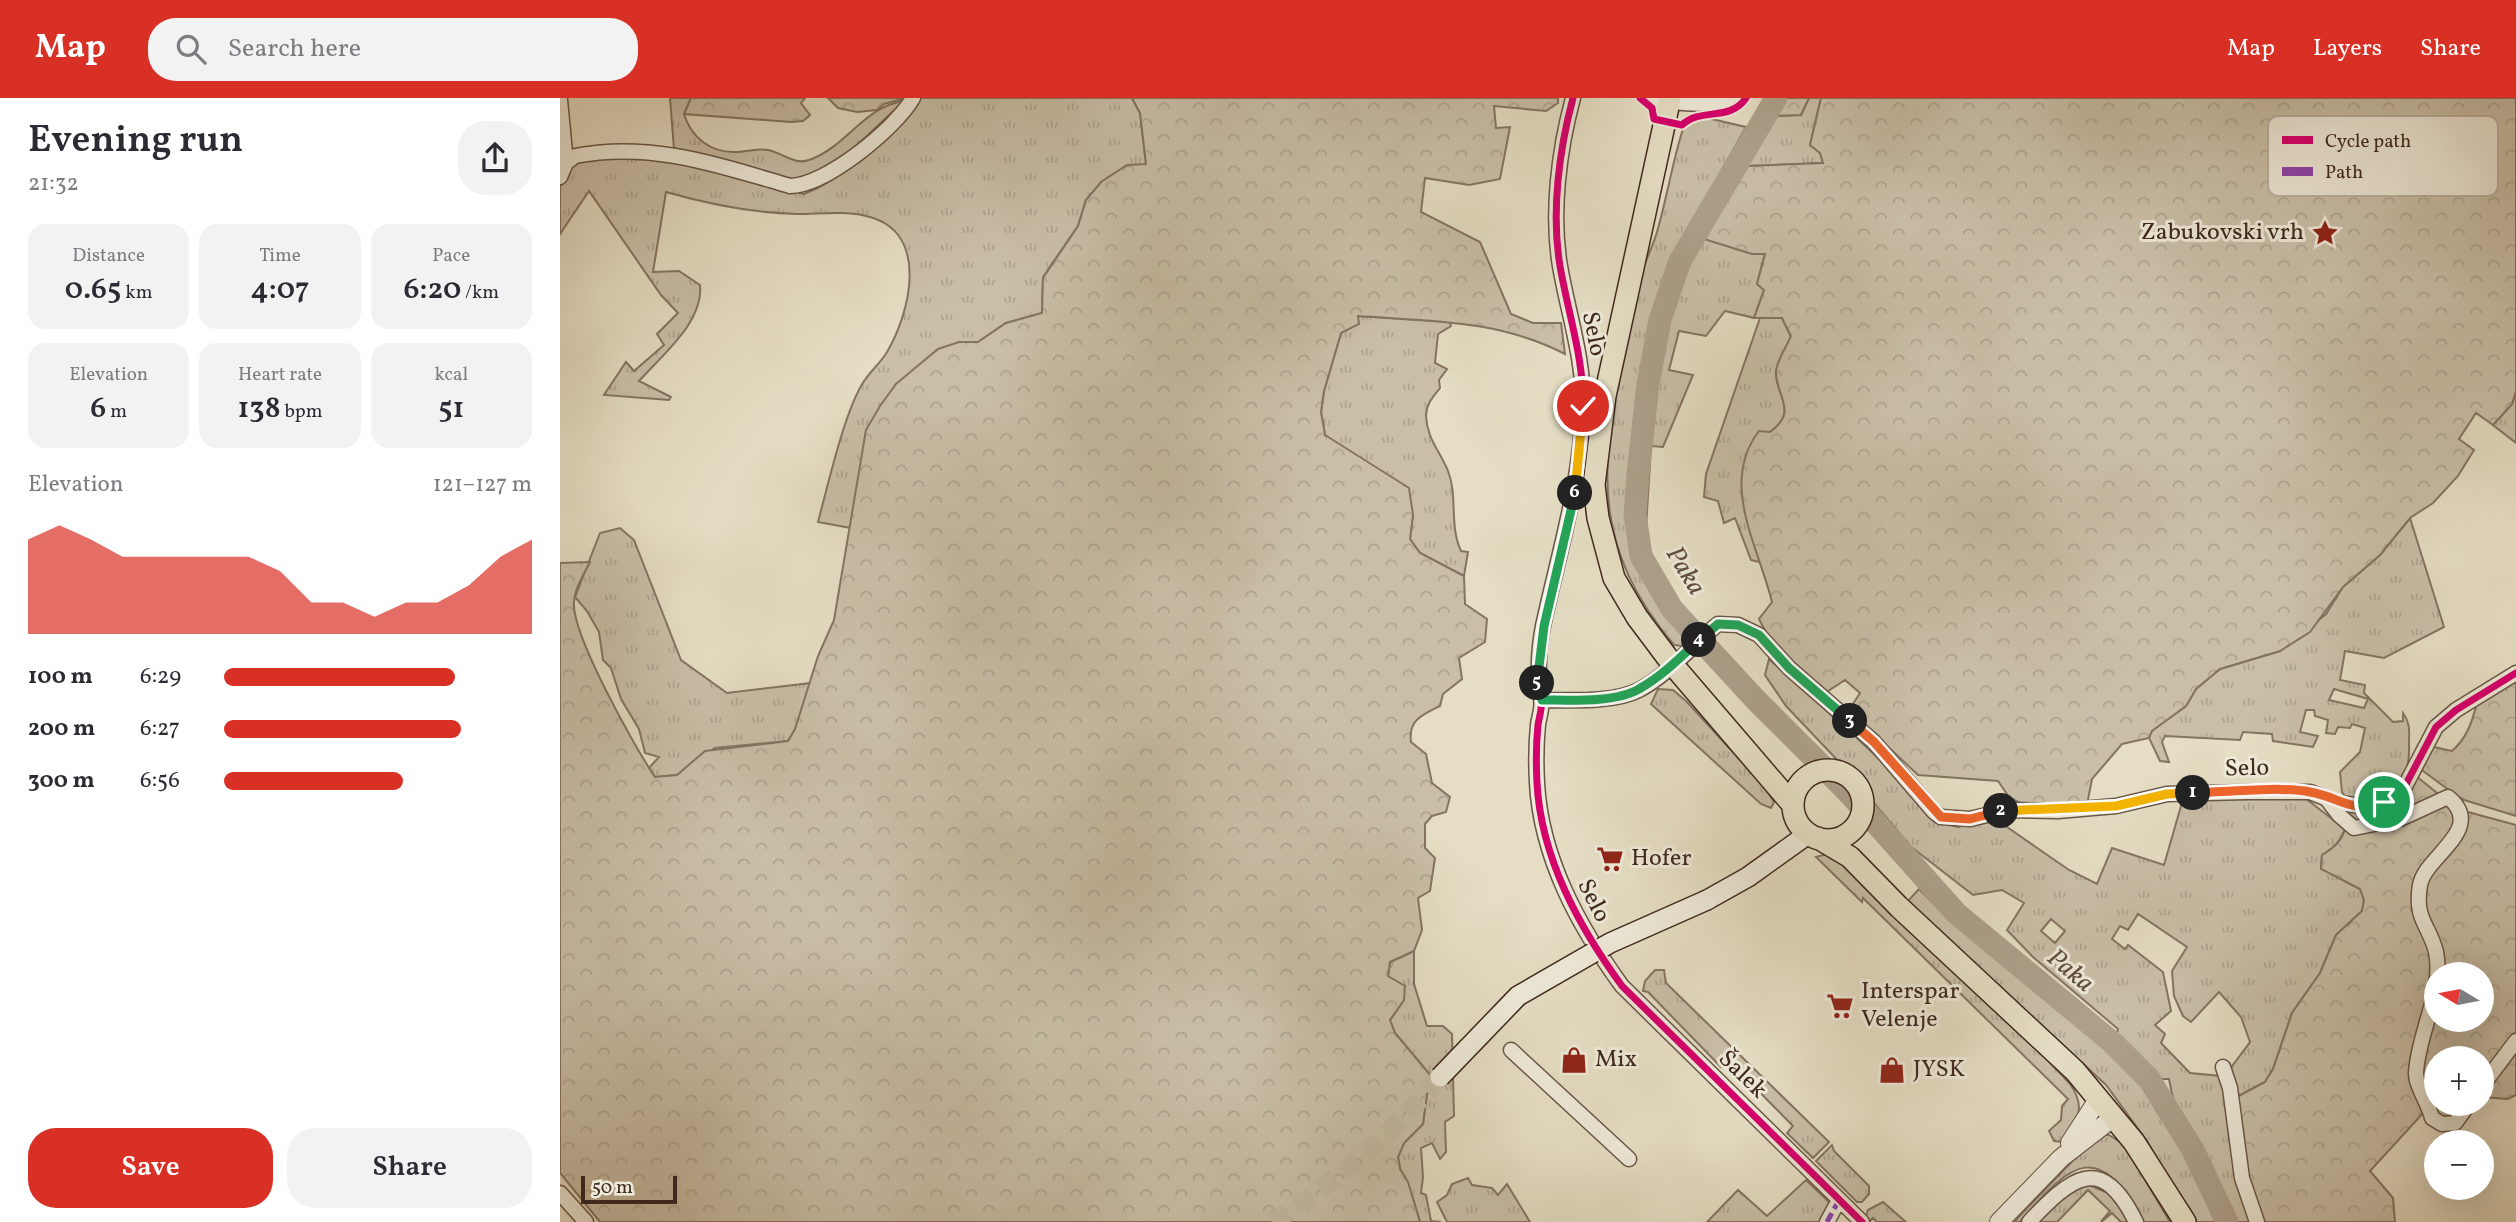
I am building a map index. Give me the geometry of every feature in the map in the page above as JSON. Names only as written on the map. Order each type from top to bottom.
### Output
[{"type":"main road","points":[[1669,100],[1605,396],[1594,485],[1604,547],[1614,578],[1637,617],[1673,665],[1768,772],[1793,805],[1795,816],[1813,836],[1850,857],[1899,907],[2038,1034],[2099,1098],[2134,1142],[2185,1222]]},
{"type":"main road","points":[[1440,1077],[1489,1023],[1527,990],[1610,943],[1707,900],[1813,836],[1840,838],[1857,824],[1863,802],[1854,780],[1833,770],[1786,784],[1768,772]]},
{"type":"main road","points":[[1793,805],[1805,779]]},
{"type":"main road","points":[[1840,838],[1850,857]]},
{"type":"street","points":[[563,170],[575,156],[591,153],[672,153],[790,186],[802,186],[827,176],[889,125],[913,98]]},
{"type":"street","name":"Selo","points":[[1573,98],[1568,118],[1555,227],[1581,373],[1583,406],[1577,485],[1536,670],[1542,700],[1538,725],[1537,786],[1546,835],[1562,886],[1598,953]]},
{"type":"street","points":[[1646,98],[1724,102],[1734,98]]},
{"type":"street","points":[[560,100],[563,170]]},
{"type":"street","name":"Selo","points":[[1673,665],[1718,624],[1738,625],[1759,635],[1789,668],[1874,742],[1941,817],[1970,819],[2008,810],[2058,811],[2116,806],[2167,794],[2310,792],[2366,807],[2384,802],[2404,788],[2436,727],[2456,710],[2516,673]]},
{"type":"street","points":[[1542,700],[1590,699],[1637,691],[1673,665]]},
{"type":"street","points":[[2326,798],[2354,828],[2400,819],[2448,797],[2459,806],[2462,818],[2452,843],[2422,874],[2418,895],[2422,924],[2436,951],[2436,985],[2421,1037],[2416,1077],[2424,1098]]},
{"type":"street","name":"Šalek","points":[[1598,953],[1622,986],[1862,1222]]},
{"type":"street","points":[[2494,1070],[2516,1041]]},
{"type":"street","points":[[1511,1051],[1629,1159]]},
{"type":"street","points":[[2223,1066],[2230,1088],[2242,1178],[2257,1222]]},
{"type":"street","points":[[2061,1158],[2099,1098]]},
{"type":"street","points":[[2431,1116],[2442,1124],[2455,1122],[2460,1116]]},
{"type":"street","points":[[1999,1222],[2061,1158],[2114,1117]]},
{"type":"street","points":[[2029,1222],[2063,1188],[2077,1179],[2088,1177],[2102,1180],[2112,1188],[2136,1222]]},
{"type":"street","points":[[560,1192],[586,1222]]},
{"type":"street","points":[[1826,1222],[1839,1200]]},
{"type":"green space","points":[[670,98],[691,98],[684,114],[691,130],[703,142],[718,150],[768,150],[793,160],[804,161],[835,146],[877,111],[904,101],[853,149],[804,182],[674,149]]},
{"type":"green space","points":[[691,98],[805,98],[801,103],[810,115],[803,121],[791,122],[684,114]]},
{"type":"green space","points":[[828,98],[906,98],[884,104],[877,110],[857,112],[838,108]]},
{"type":"green space","points":[[917,98],[1132,98],[1140,113],[1146,164],[1086,200],[1078,226],[1043,277],[1042,313],[1006,323],[978,342],[959,342],[896,384],[866,431],[851,528],[818,522],[836,452],[854,400],[864,381],[887,352],[908,297],[908,257],[901,240],[889,226],[861,215],[747,210],[666,192],[653,272],[679,271],[700,285],[699,299],[689,325],[639,381],[671,397],[669,400],[604,395],[626,362],[634,371],[664,345],[657,334],[678,313],[661,295],[589,191],[560,234],[560,187],[568,167],[578,160],[650,154],[804,194],[837,177],[852,165]]},
{"type":"green space","points":[[1132,98],[1558,98],[1558,103],[1546,111],[1494,106],[1496,128],[1510,127],[1500,179],[1469,185],[1425,178],[1421,212],[1480,242],[1511,314],[1533,323],[1561,323],[1565,354],[1515,334],[1490,328],[1438,321],[1358,316],[1359,324],[1341,333],[1324,391],[1321,412],[1325,435],[1409,488],[1413,515],[1410,539],[1420,553],[1464,576],[1465,604],[1487,619],[1485,642],[1459,658],[1462,679],[1443,694],[1440,706],[1414,723],[1411,735],[1411,742],[1426,754],[1432,783],[1450,797],[1446,812],[1432,816],[1425,824],[1425,848],[1435,858],[1430,891],[1418,898],[1422,930],[1414,951],[1390,962],[1388,976],[1405,986],[1404,1000],[1390,1020],[1395,1033],[1436,1082],[1427,1094],[1423,1124],[1404,1143],[1398,1157],[1420,1222],[600,1222],[560,1173],[560,563],[590,562],[575,597],[576,617],[606,690],[655,777],[677,775],[705,751],[788,741],[795,729],[818,656],[834,620],[866,430],[896,384],[938,349],[959,342],[978,342],[1006,323],[1042,313],[1043,278],[1078,226],[1086,200],[1101,182],[1127,165],[1146,164],[1140,113]]},
{"type":"green space","points":[[1780,98],[1809,98],[1801,115],[1771,116]]},
{"type":"green space","points":[[1809,98],[1821,98],[1810,145],[1820,152],[1823,163],[1748,166],[1705,239],[1752,254],[1765,254],[1757,284],[1764,290],[1754,318],[1725,311],[1706,336],[1679,331],[1669,370],[1693,375],[1663,447],[1651,446],[1646,528],[1641,530],[1646,449],[1657,368],[1677,290],[1691,252],[1712,209],[1742,167],[1771,116],[1801,115]]},
{"type":"green space","points":[[1821,98],[2516,98],[2516,391],[2512,404],[2493,425],[2476,413],[2459,439],[2474,450],[2458,476],[2433,503],[2410,518],[2380,555],[2343,587],[2310,632],[2280,651],[2220,669],[2196,689],[2186,706],[2152,731],[2149,738],[2122,744],[2092,779],[2087,805],[2020,803],[2009,797],[1998,781],[1918,775],[1849,710],[1860,693],[1845,680],[1825,693],[1779,650],[1759,619],[1772,602],[1745,515],[1742,472],[1748,451],[1759,431],[1770,432],[1783,417],[1785,410],[1776,368],[1791,336],[1782,318],[1754,318],[1764,290],[1757,284],[1765,254],[1752,254],[1704,239],[1748,166],[1823,163],[1820,153],[1810,145]]},
{"type":"green space","points":[[1703,117],[1746,127],[1681,243],[1667,280],[1640,389],[1629,499],[1636,558],[1665,609],[1693,639],[1683,646],[1674,645],[1648,610],[1629,577],[1617,544],[1607,475],[1615,401],[1639,283],[1657,232],[1683,129],[1692,120]]},
{"type":"green space","points":[[1357,316],[1450,322],[1451,326],[1438,334],[1435,363],[1447,369],[1439,380],[1440,388],[1429,404],[1426,416],[1431,438],[1451,481],[1457,541],[1461,551],[1468,552],[1464,576],[1420,553],[1410,539],[1413,515],[1348,451],[1325,435],[1321,412],[1324,391],[1341,333]]},
{"type":"green space","points":[[1760,318],[1782,318],[1791,337],[1776,369],[1785,410],[1779,424],[1770,432],[1750,533],[1763,563],[1751,560],[1735,518],[1724,523],[1718,501],[1704,497],[1706,474]]},
{"type":"green space","points":[[2516,391],[2516,443],[2493,425],[2512,404]]},
{"type":"green space","points":[[2410,518],[2444,627],[2384,658],[2345,651],[2340,680],[2365,685],[2364,693],[2393,722],[2403,721],[2403,713],[2407,721],[2409,757],[2401,782],[2369,804],[2348,800],[2342,792],[2340,772],[2360,752],[2365,728],[2352,724],[2350,728],[2338,727],[2335,734],[2326,733],[2328,720],[2315,716],[2314,710],[2306,710],[2300,732],[2318,736],[2313,747],[2273,741],[2272,734],[2243,732],[2240,740],[2165,736],[2162,742],[2169,762],[2160,761],[2149,738],[2151,731],[2186,706],[2196,689],[2220,669],[2280,651],[2326,614],[2343,587],[2380,555]],"holes":[[[2334,689],[2368,699],[2364,708],[2329,700]]]},
{"type":"green space","points":[[620,528],[634,540],[681,660],[727,693],[811,683],[795,730],[788,741],[715,748],[677,775],[655,777],[649,768],[659,757],[645,753],[639,729],[621,699],[611,668],[603,660],[599,632],[575,597],[600,533]]},
{"type":"green space","points":[[1769,659],[1903,782],[1935,821],[1958,827],[1994,818],[2069,870],[2097,884],[2112,848],[2164,865],[2183,799],[2305,798],[2345,829],[2336,847],[2322,855],[2321,868],[2360,889],[2364,900],[2362,911],[2336,935],[2320,973],[2292,1013],[2273,1069],[2265,1082],[2235,1098],[2230,1069],[2250,1042],[2241,1017],[2219,992],[2191,1022],[2183,1016],[2174,996],[2172,971],[2187,947],[2138,914],[2128,930],[2120,926],[2112,939],[2125,949],[2128,945],[2163,972],[2171,1011],[2155,1025],[2165,1034],[2161,1043],[2190,1073],[2221,1076],[2253,1222],[2238,1222],[2196,1147],[2198,1140],[2174,1104],[2169,1079],[2153,1079],[2115,1039],[2118,1029],[2033,957],[2007,930],[2024,903],[2002,890],[1973,895],[1910,846],[1841,764],[1786,706],[1765,675]],"holes":[[[2051,919],[2065,931],[2055,943],[2041,931]]]},
{"type":"green space","points":[[2516,678],[2516,816],[2461,799],[2419,768],[2429,746],[2452,751],[2462,741],[2477,703]]},
{"type":"green space","points":[[1658,689],[1673,690],[1687,702],[1764,786],[1774,802],[1771,808],[1761,804],[1651,704]]},
{"type":"green space","points":[[2416,776],[2457,809],[2516,825],[2516,1095],[2508,1099],[2494,1098],[2494,1046],[2424,1046],[2424,1112],[2370,1171],[2393,1198],[2395,1222],[2260,1222],[2253,1202],[2235,1098],[2265,1082],[2273,1069],[2292,1013],[2320,973],[2336,935],[2362,911],[2364,900],[2360,889],[2321,869],[2322,855],[2338,843],[2344,832],[2345,812],[2349,809],[2364,811]]},
{"type":"green space","points":[[1827,854],[1835,856],[2014,1024],[2070,1084],[2079,1107],[2076,1120],[2063,1142],[2054,1141],[2049,1131],[2061,1120],[2062,1106],[2068,1099],[1863,898],[1862,902],[1816,857]]},
{"type":"green space","points":[[1919,889],[1973,938],[2088,1028],[2140,1079],[2165,1112],[2222,1222],[2194,1222],[2147,1141],[2106,1085],[1908,901]]},
{"type":"green space","points":[[1414,951],[1414,984],[1427,1026],[1443,1026],[1452,1034],[1454,1116],[1445,1122],[1446,1152],[1440,1159],[1432,1143],[1421,1148],[1421,1193],[1426,1195],[1431,1221],[1441,1222],[1420,1222],[1398,1157],[1404,1143],[1423,1124],[1427,1094],[1436,1082],[1395,1033],[1390,1020],[1404,1000],[1388,976],[1390,962]]},
{"type":"green space","points":[[1655,970],[1664,970],[1666,983],[1829,1142],[1813,1158],[1787,1133],[1793,1126],[1728,1060],[1721,1067],[1648,992],[1643,991],[1645,981]]},
{"type":"green space","points":[[2440,1116],[2458,1116],[2455,1120]]},
{"type":"green space","points":[[2107,1134],[2124,1144],[2170,1222],[2144,1222],[2128,1196],[2113,1179],[2099,1169],[2085,1168],[2071,1173],[2055,1184],[2020,1222],[2014,1222],[2081,1152]]},
{"type":"green space","points":[[1832,1145],[1834,1151],[1869,1186],[1869,1194],[1862,1202],[1857,1202],[1816,1161]]},
{"type":"green space","points":[[1468,1178],[1472,1185],[1492,1188],[1498,1195],[1507,1184],[1530,1222],[1447,1222],[1437,1202],[1447,1195],[1452,1184]]},
{"type":"green space","points":[[1806,1180],[1831,1204],[1824,1222],[1707,1222],[1738,1190],[1767,1216]]},
{"type":"green space","points":[[2087,1184],[2108,1193],[2132,1222],[2121,1222],[2112,1213],[2101,1222],[2110,1211],[2088,1190],[2057,1222],[2036,1222],[2067,1192]]},
{"type":"green space","points":[[1883,1202],[1906,1222],[1877,1222],[1873,1218],[1870,1221],[1866,1216],[1868,1210]]},
{"type":"waterway","name":"Paka","points":[[1776,98],[1680,261],[1660,320],[1648,384],[1638,474],[1635,515],[1641,556],[1672,609],[1755,699],[1849,793],[1956,913],[2113,1043],[2149,1079],[2193,1150],[2227,1222]]},
{"type":"tunnel","points":[[1272,1222],[1319,1191],[1362,1156],[1440,1077]]},
{"type":"marked path","points":[[1827,1222],[1839,1200]]},
{"type":"cycle path","points":[[1573,98],[1560,160],[1556,225],[1560,266],[1581,371],[1583,407],[1574,490],[1539,654],[1542,705],[1536,754],[1540,811],[1546,838],[1554,865],[1577,916],[1622,986],[1862,1222]]},
{"type":"cycle path","points":[[1640,98],[1652,108],[1654,119],[1682,125],[1698,117],[1732,110],[1746,98]]},
{"type":"cycle path","points":[[1542,700],[1591,700],[1629,694],[1660,676],[1718,624],[1738,625],[1759,635],[1789,668],[1874,742],[1934,812],[1941,817],[1970,819],[2008,810],[2058,811],[2116,806],[2167,794],[2310,792],[2335,802],[2366,807],[2384,802],[2404,788],[2436,727],[2456,710],[2516,673]]},
{"type":"place","name":"Zabukovski vrh","points":[[2325,233]]},
{"type":"place","name":"Hofer","points":[[1610,859]]},
{"type":"place","name":"Interspar Velenje","points":[[1840,1006]]},
{"type":"place","name":"Mix","points":[[1574,1060]]},
{"type":"place","name":"JYSK","points":[[1892,1070]]},
{"type":"route","points":[[1583,406],[1577,485],[1536,670],[1542,700],[1590,699],[1637,691],[1673,665],[1718,624],[1738,625],[1759,635],[1789,668],[1874,742],[1941,817],[1970,819],[2008,810],[2058,811],[2116,806],[2167,794],[2310,792],[2335,802],[2366,807],[2384,802]]}]
